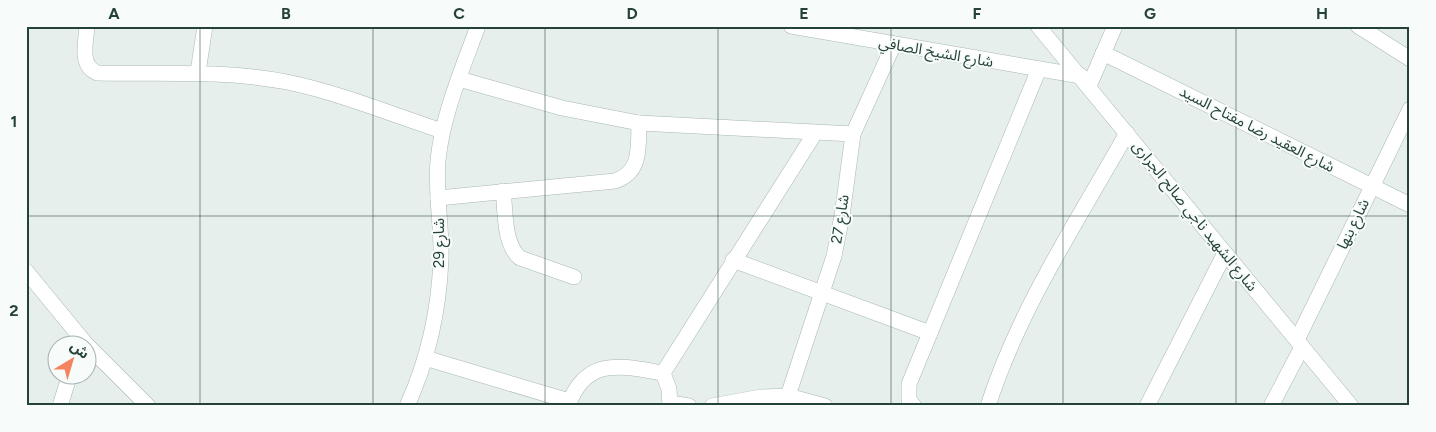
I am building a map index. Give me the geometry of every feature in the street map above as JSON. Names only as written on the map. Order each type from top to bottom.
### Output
[{"type":"street","points":[[87,26],[86,64],[98,73],[198,72],[286,82],[325,92],[442,131]]},
{"type":"street","points":[[198,72],[205,26]]},
{"type":"street","name":"شارع 29","points":[[407,406],[425,358],[438,293],[441,259],[438,161],[442,131],[449,104],[478,26]]},
{"type":"street","name":"شارع الشيخ الصافي","points":[[791,26],[832,30],[894,44],[1039,69],[1085,81]]},
{"type":"street","name":"شارع الشهيد ناجي صالح الجرارى","points":[[1038,26],[1351,406]]},
{"type":"street","points":[[1085,81],[1103,53],[1115,26]]},
{"type":"street","points":[[1358,26],[1410,59]]},
{"type":"street","name":"شارع 27","points":[[788,396],[838,234],[853,134],[894,44]]},
{"type":"street","name":"شارع العقيد رضا مفتاح السيد","points":[[1103,53],[1410,205]]},
{"type":"street","points":[[914,406],[909,400],[909,384],[1039,69]]},
{"type":"street","points":[[459,78],[562,108],[639,123],[853,134]]},
{"type":"street","name":"شارع بنها","points":[[1272,406],[1372,186],[1410,109]]},
{"type":"street","points":[[438,198],[615,181],[630,174],[638,160],[639,123]]},
{"type":"street","points":[[663,372],[815,133]]},
{"type":"street","points":[[988,406],[1010,346],[1028,308],[1127,133]]},
{"type":"street","points":[[503,191],[509,239],[514,252],[520,258],[574,277]]},
{"type":"street","points":[[1147,406],[1225,253]]},
{"type":"street","points":[[733,260],[930,333]]},
{"type":"street","points":[[26,271],[76,334]]},
{"type":"street","points":[[425,358],[568,403],[578,385],[589,374],[602,368],[616,366],[663,372]]},
{"type":"street","points":[[98,359],[148,406]]},
{"type":"street","points":[[663,372],[669,389],[670,404],[689,406]]},
{"type":"street","points":[[60,406],[67,384]]},
{"type":"street","points":[[712,406],[735,404],[761,397],[788,396],[825,406]]}]
